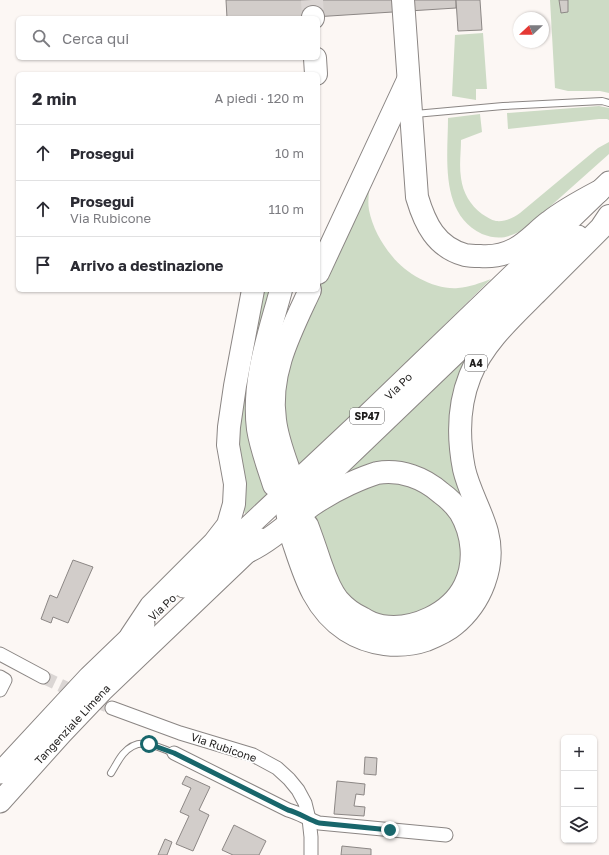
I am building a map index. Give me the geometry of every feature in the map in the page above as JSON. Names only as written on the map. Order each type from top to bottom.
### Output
[{"type":"highway","points":[[403,0],[415,184],[421,212],[428,226],[439,241],[451,250],[466,255],[501,255],[516,249],[569,207],[605,190]]},
{"type":"highway","points":[[315,60],[316,72]]},
{"type":"highway","points":[[320,269],[409,77]]},
{"type":"highway","name":"Via Po","points":[[139,642],[249,551],[347,456],[605,190]]},
{"type":"highway","name":"Via Po","points":[[139,642],[248,528],[605,190]]},
{"type":"highway","name":"A4","points":[[249,551],[262,544],[331,493],[364,477],[379,473],[408,474],[432,485],[449,499],[460,512],[469,530],[472,547],[471,567],[465,585],[455,600],[442,611],[427,620],[412,625],[395,627],[380,626],[367,621],[350,612],[338,600],[329,587],[299,529],[306,577],[317,602],[336,623],[358,637],[371,642],[409,644],[421,641],[441,633],[453,626],[465,615],[473,604],[485,579],[489,567],[490,554],[487,532],[465,472],[460,442],[462,407],[465,391],[470,377],[476,362],[494,337],[509,320],[601,228],[609,216]]},
{"type":"highway","points":[[139,642],[151,606],[214,543],[228,525],[234,504],[235,484],[228,446],[229,427],[253,292]]},
{"type":"highway","points":[[280,292],[261,368],[257,408],[258,430],[262,449],[282,479],[275,420],[274,386],[285,345],[309,292]]},
{"type":"highway","name":"Tangenziale Limena","points":[[0,773],[90,677],[139,642]]},
{"type":"highway","name":"Tangenziale Limena","points":[[0,802],[102,691],[139,642]]},
{"type":"street","points":[[0,654],[43,677]]},
{"type":"street","points":[[0,677],[5,680],[0,690]]},
{"type":"street","name":"Via Rubicone","points":[[112,708],[180,732],[253,755],[277,768],[298,790],[305,803],[309,819],[311,855]]},
{"type":"street","points":[[174,753],[288,810],[319,823],[446,835]]},
{"type":"lane","points":[[411,114],[503,106],[609,103]]},
{"type":"lane","points":[[111,773],[122,754],[140,743],[149,744],[174,753]]},
{"type":"green space","points":[[550,0],[609,0],[609,93],[600,91],[568,91],[555,88]]},
{"type":"green space","points":[[483,33],[487,89],[476,89],[476,100],[452,96],[455,35]]},
{"type":"green space","points":[[599,106],[609,108],[609,120],[599,119],[508,129],[507,113]]},
{"type":"green space","points":[[480,114],[482,132],[461,140],[461,178],[465,194],[471,203],[482,214],[494,221],[506,220],[520,213],[598,148],[609,142],[609,154],[526,228],[510,236],[500,238],[488,236],[468,225],[459,213],[452,199],[447,166],[448,118]]},
{"type":"green space","points":[[373,173],[368,205],[370,216],[381,240],[398,263],[422,280],[431,284],[449,288],[475,285],[491,279],[296,471],[282,412],[290,354],[317,292],[320,292],[320,285]]},
{"type":"green space","points":[[259,292],[273,292],[255,456],[267,494],[245,514],[241,499],[235,430]]},
{"type":"green space","points":[[481,341],[464,371],[474,517],[453,489],[438,476],[420,468],[335,478]]},
{"type":"green space","points":[[380,481],[420,487],[452,509],[466,560],[450,596],[420,616],[373,616],[343,596],[310,517],[358,488]]},
{"type":"building","points":[[226,0],[456,0],[456,8],[320,17],[227,16]]},
{"type":"building","points":[[456,0],[480,0],[482,30],[458,31]]},
{"type":"building","points":[[559,0],[568,0],[568,12],[561,13]]},
{"type":"building","points":[[73,560],[93,567],[68,623],[53,617],[51,623],[41,619],[50,595],[57,598]]},
{"type":"building","points":[[365,757],[377,758],[376,775],[364,774]]},
{"type":"building","points":[[186,776],[210,787],[199,810],[209,815],[193,851],[176,844],[189,816],[180,812],[191,788],[182,784]]},
{"type":"building","points":[[337,781],[365,784],[364,795],[356,794],[354,806],[365,807],[364,816],[334,814]]},
{"type":"building","points":[[234,825],[266,841],[259,855],[233,855],[222,850]]},
{"type":"building","points":[[165,839],[172,842],[167,855],[158,855]]},
{"type":"building","points":[[342,846],[371,849],[371,855],[341,855]]},
{"type":"tunnel","points":[[312,0],[313,16]]},
{"type":"tunnel","points":[[43,677],[112,708]]},
{"type":"route","points":[[149,744],[174,753],[288,810],[319,823],[390,830]]}]
